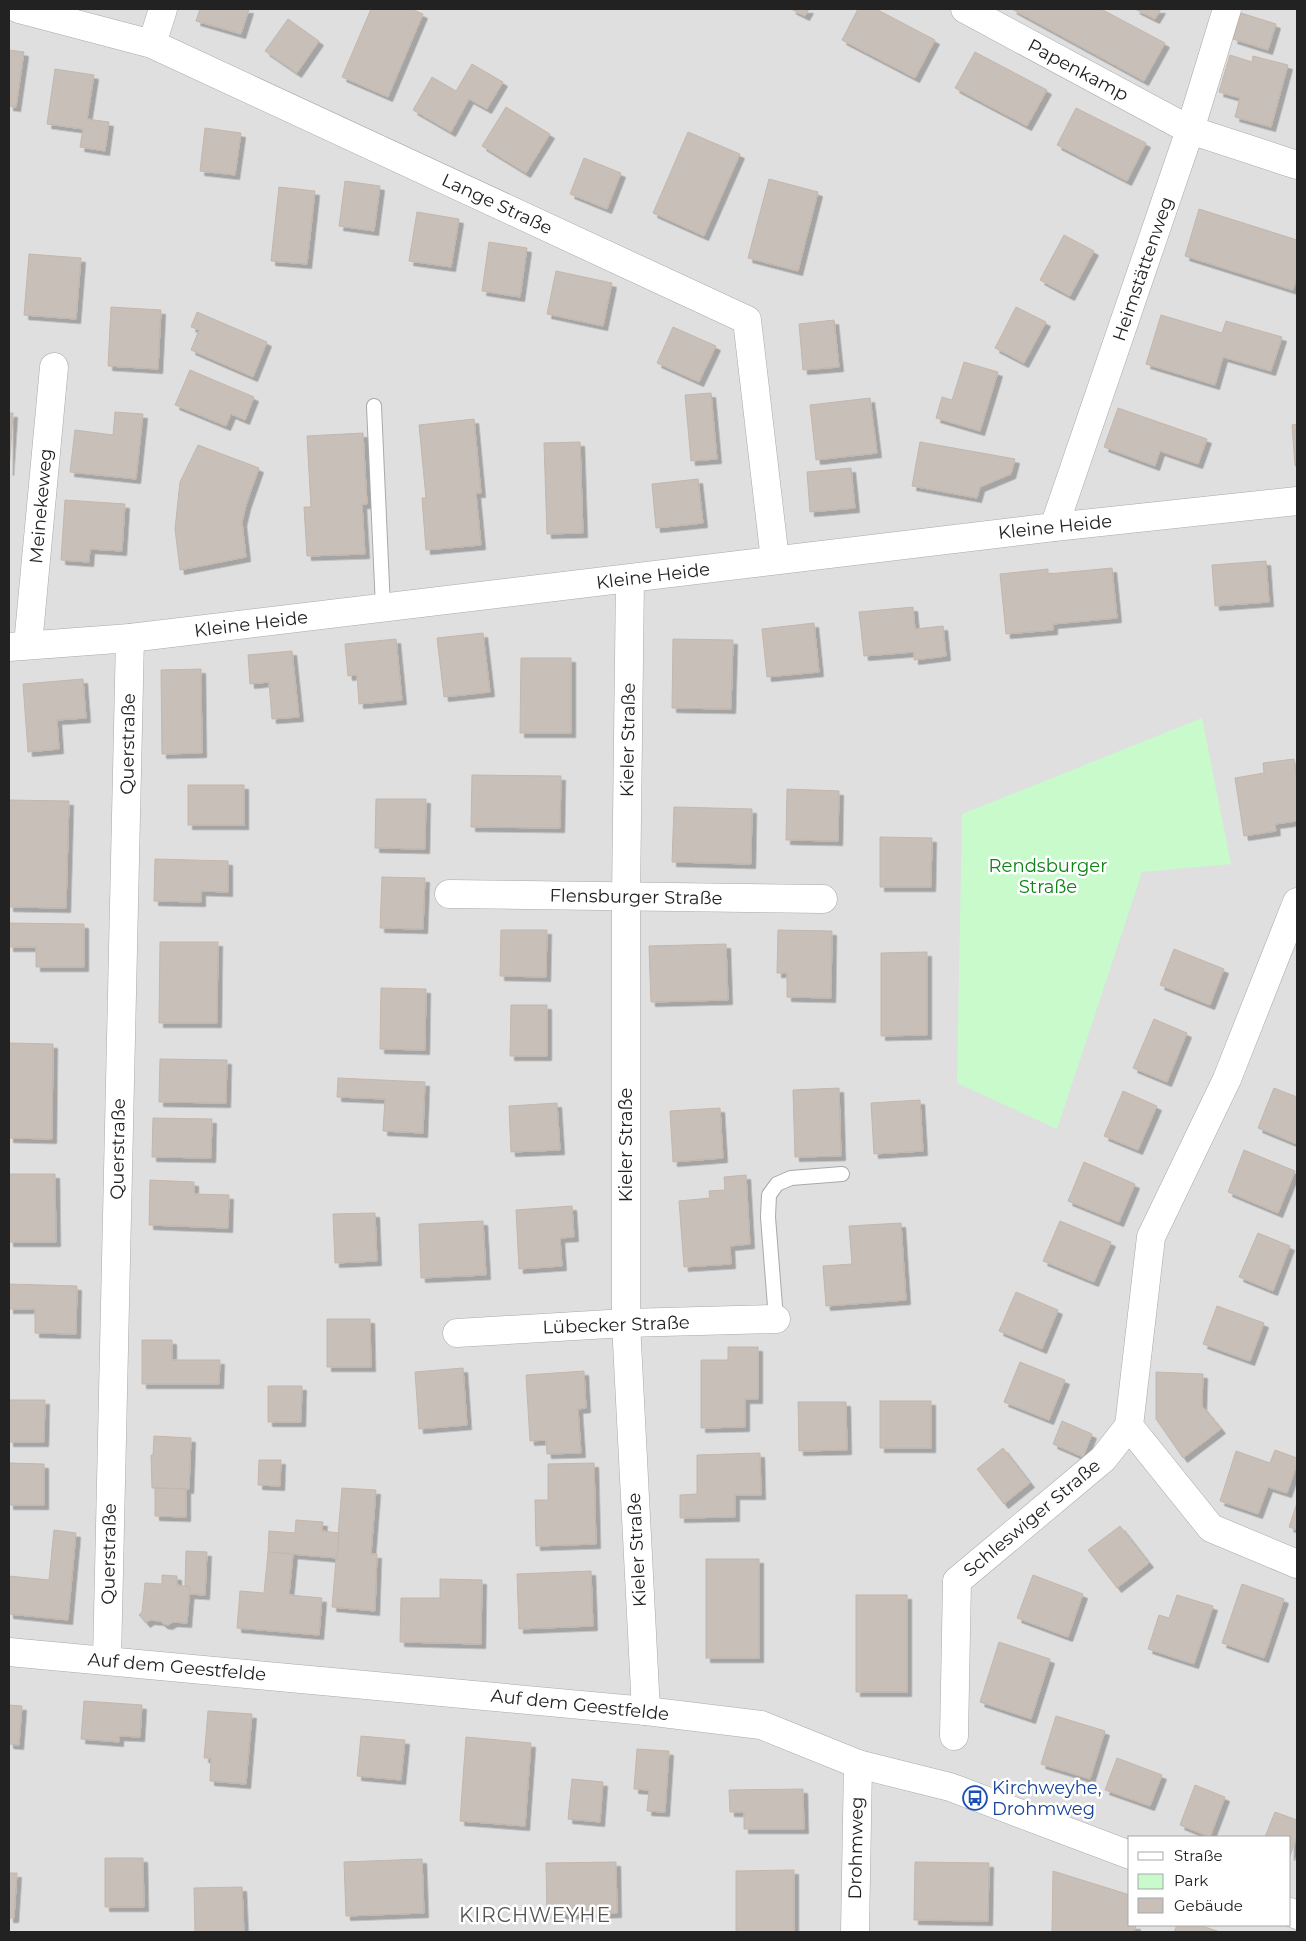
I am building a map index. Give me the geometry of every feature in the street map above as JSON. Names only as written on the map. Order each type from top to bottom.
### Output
[{"type":"street","name":"Lange Straße","points":[[19,9],[152,44],[747,320],[775,560]]},
{"type":"street","points":[[152,44],[162,9]]},
{"type":"street","name":"Papenkamp","points":[[965,9],[1190,130],[1297,165]]},
{"type":"street","name":"Heimstättenweg","points":[[1054,527],[1190,130],[1227,9]]},
{"type":"street","name":"Meinekeweg","points":[[18,646],[54,367]]},
{"type":"street","name":"Kleine Heide","points":[[18,646],[130,638],[1054,527],[1297,501]]},
{"type":"street","name":"Kieler Straße","points":[[630,579],[626,897],[626,1323],[646,1711]]},
{"type":"street","name":"Querstraße","points":[[106,1660],[130,638]]},
{"type":"street","name":"Flensburger Straße","points":[[449,894],[823,900]]},
{"type":"street","points":[[1297,902],[1226,1079],[1151,1237],[1129,1426],[1211,1528],[1297,1564]]},
{"type":"street","name":"Lübecker Straße","points":[[457,1332],[626,1323],[776,1319]]},
{"type":"street","name":"Schleswiger Straße","points":[[954,1736],[957,1581],[1104,1459],[1129,1426]]},
{"type":"street","name":"Auf dem Geestfelde","points":[[9,1652],[646,1711],[761,1725],[858,1764],[950,1788],[1128,1854]]},
{"type":"street","name":"Drohmweg","points":[[855,1932],[858,1764]]},
{"type":"lane","points":[[374,406],[383,608]]},
{"type":"lane","points":[[776,1319],[768,1217],[769,1195],[777,1184],[790,1178],[842,1174]]},
{"type":"shaded area","points":[[9,9],[1297,9],[1297,1932],[9,1932]]},
{"type":"green space","name":"Rendsburger Straße","points":[[1202,718],[1231,864],[1142,872],[1057,1129],[957,1083],[962,814]]},
{"type":"building","points":[[200,9],[249,9],[241,34],[196,21]]},
{"type":"building","points":[[371,9],[411,9],[423,14],[388,97],[342,77]]},
{"type":"building","points":[[791,9],[809,9],[805,16]]},
{"type":"building","points":[[858,9],[876,9],[935,40],[915,78],[842,40]]},
{"type":"building","points":[[1012,9],[1101,9],[1165,43],[1144,81]]},
{"type":"building","points":[[1135,9],[1161,9],[1155,19]]},
{"type":"building","points":[[1241,13],[1276,24],[1268,50],[1233,39]]},
{"type":"building","points":[[288,19],[319,41],[297,73],[265,51]]},
{"type":"building","points":[[9,50],[24,52],[16,107],[9,106]]},
{"type":"building","points":[[975,52],[1047,90],[1027,126],[955,88]]},
{"type":"building","points":[[1230,55],[1252,62],[1253,56],[1288,65],[1271,127],[1235,117],[1240,98],[1219,92]]},
{"type":"building","points":[[472,64],[503,82],[487,109],[469,99],[451,132],[413,110],[432,77],[456,91]]},
{"type":"building","points":[[55,69],[94,75],[87,119],[109,122],[105,151],[80,147],[83,129],[47,124]]},
{"type":"building","points":[[506,107],[550,134],[526,173],[482,146]]},
{"type":"building","points":[[1076,108],[1146,143],[1127,181],[1057,145]]},
{"type":"building","points":[[205,128],[241,133],[235,175],[200,171]]},
{"type":"building","points":[[688,132],[740,154],[704,236],[653,213]]},
{"type":"building","points":[[584,158],[621,173],[607,209],[570,194]]},
{"type":"building","points":[[769,179],[818,192],[798,271],[748,258]]},
{"type":"building","points":[[345,181],[380,186],[374,231],[339,226]]},
{"type":"building","points":[[279,187],[315,191],[307,264],[271,261]]},
{"type":"building","points":[[1199,209],[1297,240],[1297,276],[1293,290],[1185,256]]},
{"type":"building","points":[[417,212],[459,219],[451,267],[409,261]]},
{"type":"building","points":[[1064,235],[1094,251],[1070,296],[1040,280]]},
{"type":"building","points":[[489,242],[527,248],[520,297],[482,291]]},
{"type":"building","points":[[29,254],[81,258],[76,319],[24,315]]},
{"type":"building","points":[[556,271],[612,283],[603,326],[547,314]]},
{"type":"building","points":[[111,307],[161,310],[158,369],[108,366]]},
{"type":"building","points":[[1016,307],[1046,322],[1024,363],[995,348]]},
{"type":"building","points":[[197,312],[267,342],[253,377],[191,350],[199,330],[191,327]]},
{"type":"building","points":[[1161,315],[1222,333],[1226,321],[1282,337],[1271,371],[1223,357],[1215,385],[1146,364]]},
{"type":"building","points":[[834,320],[839,367],[803,370],[799,324]]},
{"type":"building","points":[[673,327],[716,346],[699,382],[657,363]]},
{"type":"building","points":[[964,362],[998,372],[980,431],[936,418],[942,397],[952,400]]},
{"type":"building","points":[[190,370],[254,397],[245,420],[231,414],[226,426],[175,405]]},
{"type":"building","points":[[711,393],[717,459],[691,461],[685,395]]},
{"type":"building","points":[[870,398],[877,453],[816,460],[810,405]]},
{"type":"building","points":[[1118,408],[1207,439],[1198,464],[1160,451],[1155,466],[1104,447]]},
{"type":"building","points":[[115,412],[143,414],[136,479],[70,472],[75,430],[113,435]]},
{"type":"building","points":[[9,413],[13,413],[9,471]]},
{"type":"building","points":[[474,419],[481,493],[476,493],[481,545],[426,550],[422,498],[426,498],[419,425]]},
{"type":"building","points":[[1297,424],[1297,466],[1295,466],[1292,425]]},
{"type":"building","points":[[363,433],[367,504],[362,504],[365,554],[307,556],[304,507],[311,507],[307,436]]},
{"type":"building","points":[[580,442],[583,533],[547,534],[544,443]]},
{"type":"building","points":[[920,442],[1015,459],[1011,474],[980,487],[977,498],[912,486]]},
{"type":"building","points":[[198,445],[259,468],[242,522],[246,557],[180,570],[175,529],[180,482]]},
{"type":"building","points":[[851,468],[855,508],[810,512],[807,472]]},
{"type":"building","points":[[698,479],[703,523],[656,528],[652,484]]},
{"type":"building","points":[[65,500],[125,504],[122,551],[90,549],[89,562],[61,560]]},
{"type":"building","points":[[1266,561],[1269,602],[1215,606],[1212,565]]},
{"type":"building","points":[[1112,568],[1117,618],[1053,624],[1053,630],[1006,634],[1000,574],[1048,569],[1048,574]]},
{"type":"building","points":[[913,607],[915,629],[943,626],[946,656],[914,660],[914,652],[864,656],[859,612]]},
{"type":"building","points":[[814,623],[819,672],[767,677],[762,629]]},
{"type":"building","points":[[483,633],[490,692],[444,697],[437,638]]},
{"type":"building","points":[[396,639],[402,700],[359,704],[357,675],[348,676],[345,644]]},
{"type":"building","points":[[673,639],[733,640],[731,709],[672,708]]},
{"type":"building","points":[[292,651],[299,717],[272,719],[269,682],[250,684],[248,655]]},
{"type":"building","points":[[521,658],[571,658],[571,733],[520,733]]},
{"type":"building","points":[[201,669],[202,753],[162,754],[161,670]]},
{"type":"building","points":[[83,679],[86,718],[57,720],[59,749],[28,752],[23,684]]},
{"type":"building","points":[[1294,759],[1297,782],[1297,821],[1275,824],[1276,831],[1244,836],[1235,778],[1264,773],[1263,763]]},
{"type":"building","points":[[472,775],[561,776],[560,828],[471,827]]},
{"type":"building","points":[[188,785],[244,785],[244,825],[188,825]]},
{"type":"building","points":[[787,789],[839,791],[838,841],[786,840]]},
{"type":"building","points":[[376,799],[426,799],[425,849],[375,848]]},
{"type":"building","points":[[9,800],[69,801],[66,908],[9,907]]},
{"type":"building","points":[[674,807],[752,809],[751,864],[672,862]]},
{"type":"building","points":[[880,837],[932,838],[931,887],[880,887]]},
{"type":"building","points":[[155,859],[228,861],[228,892],[201,891],[201,902],[154,901]]},
{"type":"building","points":[[382,877],[425,878],[423,929],[380,928]]},
{"type":"building","points":[[9,923],[84,924],[84,967],[36,967],[36,947],[9,947]]},
{"type":"building","points":[[501,930],[547,930],[546,977],[500,976]]},
{"type":"building","points":[[778,930],[832,931],[831,998],[787,997],[787,973],[777,973]]},
{"type":"building","points":[[160,942],[218,942],[217,1023],[159,1023]]},
{"type":"building","points":[[726,944],[728,1000],[651,1002],[649,946]]},
{"type":"building","points":[[1174,949],[1224,969],[1210,1005],[1160,985]]},
{"type":"building","points":[[927,952],[927,1035],[881,1036],[881,953]]},
{"type":"building","points":[[381,988],[426,989],[425,1050],[380,1049]]},
{"type":"building","points":[[511,1005],[547,1005],[547,1056],[510,1056]]},
{"type":"building","points":[[1154,1019],[1187,1033],[1167,1082],[1133,1068]]},
{"type":"building","points":[[9,1043],[53,1044],[52,1139],[9,1138]]},
{"type":"building","points":[[160,1059],[227,1060],[226,1103],[159,1102]]},
{"type":"building","points":[[338,1078],[425,1082],[423,1133],[383,1131],[385,1099],[337,1097]]},
{"type":"building","points":[[839,1088],[841,1156],[795,1157],[793,1090]]},
{"type":"building","points":[[1274,1088],[1297,1097],[1297,1144],[1258,1128]]},
{"type":"building","points":[[1123,1091],[1157,1106],[1138,1150],[1104,1136]]},
{"type":"building","points":[[920,1100],[923,1151],[874,1154],[871,1103]]},
{"type":"building","points":[[557,1103],[560,1150],[511,1152],[509,1106]]},
{"type":"building","points":[[720,1108],[723,1158],[673,1162],[670,1111]]},
{"type":"building","points":[[153,1118],[212,1119],[211,1158],[152,1157]]},
{"type":"building","points":[[1244,1150],[1295,1171],[1278,1213],[1228,1192]]},
{"type":"building","points":[[1084,1162],[1135,1184],[1119,1222],[1068,1201]]},
{"type":"building","points":[[9,1174],[55,1174],[56,1242],[9,1242]]},
{"type":"building","points":[[746,1175],[750,1244],[730,1246],[731,1264],[684,1267],[679,1201],[710,1198],[709,1191],[725,1190],[724,1177]]},
{"type":"building","points":[[150,1180],[194,1182],[194,1194],[229,1195],[228,1228],[149,1225]]},
{"type":"building","points":[[572,1206],[574,1237],[560,1238],[562,1266],[519,1269],[516,1210]]},
{"type":"building","points":[[375,1213],[377,1261],[335,1263],[333,1214]]},
{"type":"building","points":[[483,1221],[486,1275],[421,1278],[419,1224]]},
{"type":"building","points":[[1060,1221],[1111,1242],[1094,1282],[1043,1261]]},
{"type":"building","points":[[901,1223],[906,1300],[826,1306],[823,1266],[852,1264],[849,1226]]},
{"type":"building","points":[[1258,1233],[1290,1246],[1273,1291],[1239,1277]]},
{"type":"building","points":[[9,1284],[77,1286],[76,1334],[35,1333],[35,1309],[9,1309]]},
{"type":"building","points":[[1016,1292],[1058,1310],[1042,1349],[999,1331]]},
{"type":"building","points":[[1217,1306],[1264,1323],[1250,1361],[1203,1344]]},
{"type":"building","points":[[327,1319],[370,1319],[371,1367],[327,1367]]},
{"type":"building","points":[[142,1340],[172,1340],[172,1360],[220,1360],[219,1384],[142,1384]]},
{"type":"building","points":[[728,1347],[758,1347],[758,1399],[745,1399],[745,1427],[701,1428],[701,1360],[728,1360]]},
{"type":"building","points":[[1020,1362],[1065,1380],[1049,1420],[1004,1402]]},
{"type":"building","points":[[463,1368],[467,1425],[419,1429],[415,1372]]},
{"type":"building","points":[[584,1371],[586,1408],[578,1409],[581,1453],[547,1454],[546,1440],[530,1441],[526,1375]]},
{"type":"building","points":[[1156,1372],[1203,1374],[1202,1406],[1221,1429],[1183,1458],[1156,1419]]},
{"type":"building","points":[[268,1386],[302,1386],[301,1422],[268,1422]]},
{"type":"building","points":[[9,1400],[45,1400],[44,1442],[9,1442]]},
{"type":"building","points":[[880,1401],[931,1401],[931,1448],[880,1448]]},
{"type":"building","points":[[798,1402],[846,1402],[847,1450],[799,1451]]},
{"type":"building","points":[[1062,1421],[1092,1434],[1083,1457],[1053,1444]]},
{"type":"building","points":[[154,1436],[191,1438],[189,1489],[152,1488],[151,1455],[153,1455]]},
{"type":"building","points":[[1003,1448],[1030,1483],[1004,1504],[977,1469]]},
{"type":"building","points":[[1275,1450],[1297,1458],[1297,1464],[1287,1493],[1268,1487],[1258,1514],[1220,1501],[1236,1451],[1270,1463]]},
{"type":"building","points":[[760,1453],[761,1495],[735,1495],[735,1517],[680,1518],[680,1495],[697,1494],[697,1455]]},
{"type":"building","points":[[259,1460],[281,1460],[280,1486],[258,1485]]},
{"type":"building","points":[[9,1463],[44,1464],[44,1505],[9,1505]]},
{"type":"building","points":[[594,1463],[596,1544],[536,1546],[535,1500],[548,1500],[548,1464]]},
{"type":"building","points":[[155,1488],[186,1489],[186,1517],[155,1516]]},
{"type":"building","points":[[342,1488],[376,1490],[371,1554],[377,1554],[375,1611],[332,1607]]},
{"type":"building","points":[[1297,1503],[1297,1530],[1289,1527]]},
{"type":"building","points":[[296,1520],[323,1522],[322,1531],[339,1533],[337,1558],[268,1552],[269,1531],[295,1533]]},
{"type":"building","points":[[1120,1526],[1149,1563],[1117,1588],[1088,1550]]},
{"type":"building","points":[[54,1530],[76,1533],[68,1620],[9,1614],[9,1576],[49,1580]]},
{"type":"building","points":[[186,1551],[207,1552],[205,1595],[189,1594],[190,1587],[185,1586]]},
{"type":"building","points":[[268,1552],[293,1554],[289,1595],[322,1598],[319,1635],[237,1628],[240,1591],[264,1593]]},
{"type":"building","points":[[706,1559],[759,1559],[759,1658],[706,1658]]},
{"type":"building","points":[[591,1571],[593,1626],[519,1629],[517,1574]]},
{"type":"building","points":[[162,1575],[177,1576],[177,1585],[190,1587],[187,1623],[173,1622],[168,1625],[160,1621],[150,1620],[146,1623],[139,1615],[142,1612],[145,1583],[162,1584]]},
{"type":"building","points":[[1033,1575],[1083,1594],[1068,1637],[1017,1618]]},
{"type":"building","points":[[440,1579],[482,1580],[481,1644],[400,1642],[401,1598],[440,1598]]},
{"type":"building","points":[[1242,1584],[1284,1599],[1264,1658],[1222,1643]]},
{"type":"building","points":[[856,1595],[907,1595],[907,1692],[856,1692]]},
{"type":"building","points":[[1177,1595],[1213,1606],[1194,1664],[1148,1649],[1159,1615],[1169,1618]]},
{"type":"building","points":[[999,1642],[1050,1659],[1031,1719],[980,1702]]},
{"type":"building","points":[[84,1701],[142,1705],[140,1737],[119,1736],[119,1742],[81,1739]]},
{"type":"building","points":[[9,1705],[22,1706],[19,1745],[9,1744]]},
{"type":"building","points":[[208,1711],[252,1714],[246,1784],[210,1781],[211,1758],[204,1758]]},
{"type":"building","points":[[1056,1716],[1105,1731],[1090,1779],[1041,1764]]},
{"type":"building","points":[[361,1736],[405,1740],[401,1780],[357,1776]]},
{"type":"building","points":[[466,1737],[531,1743],[525,1826],[460,1821]]},
{"type":"building","points":[[637,1749],[669,1751],[665,1812],[647,1811],[649,1790],[634,1789]]},
{"type":"building","points":[[1117,1758],[1162,1775],[1150,1806],[1105,1790]]},
{"type":"building","points":[[572,1779],[603,1782],[600,1822],[568,1819]]},
{"type":"building","points":[[1195,1785],[1225,1797],[1210,1836],[1180,1825]]},
{"type":"building","points":[[803,1789],[804,1829],[744,1829],[744,1812],[730,1812],[729,1790]]},
{"type":"building","points":[[1275,1812],[1297,1820],[1297,1836],[1291,1853],[1291,1836],[1265,1836]]},
{"type":"building","points":[[105,1858],[143,1858],[144,1907],[105,1907]]},
{"type":"building","points":[[422,1859],[424,1913],[346,1916],[344,1862]]},
{"type":"building","points":[[616,1862],[617,1913],[547,1915],[546,1863]]},
{"type":"building","points":[[915,1862],[989,1863],[988,1921],[914,1920]]},
{"type":"building","points":[[794,1870],[794,1932],[736,1932],[736,1871]]},
{"type":"building","points":[[1053,1871],[1128,1894],[1128,1926],[1136,1926],[1134,1932],[1052,1932]]},
{"type":"building","points":[[9,1873],[17,1873],[14,1918],[9,1918]]},
{"type":"building","points":[[242,1887],[244,1932],[195,1932],[194,1888]]},
{"type":"building","points":[[1177,1926],[1202,1926],[1220,1932],[1174,1932]]},
{"type":"place","name":"Kirchweyhe, Drohmweg","points":[[975,1798]]},
{"type":"district","name":"KIRCHWEYHE","points":[[535,1915]]}]
